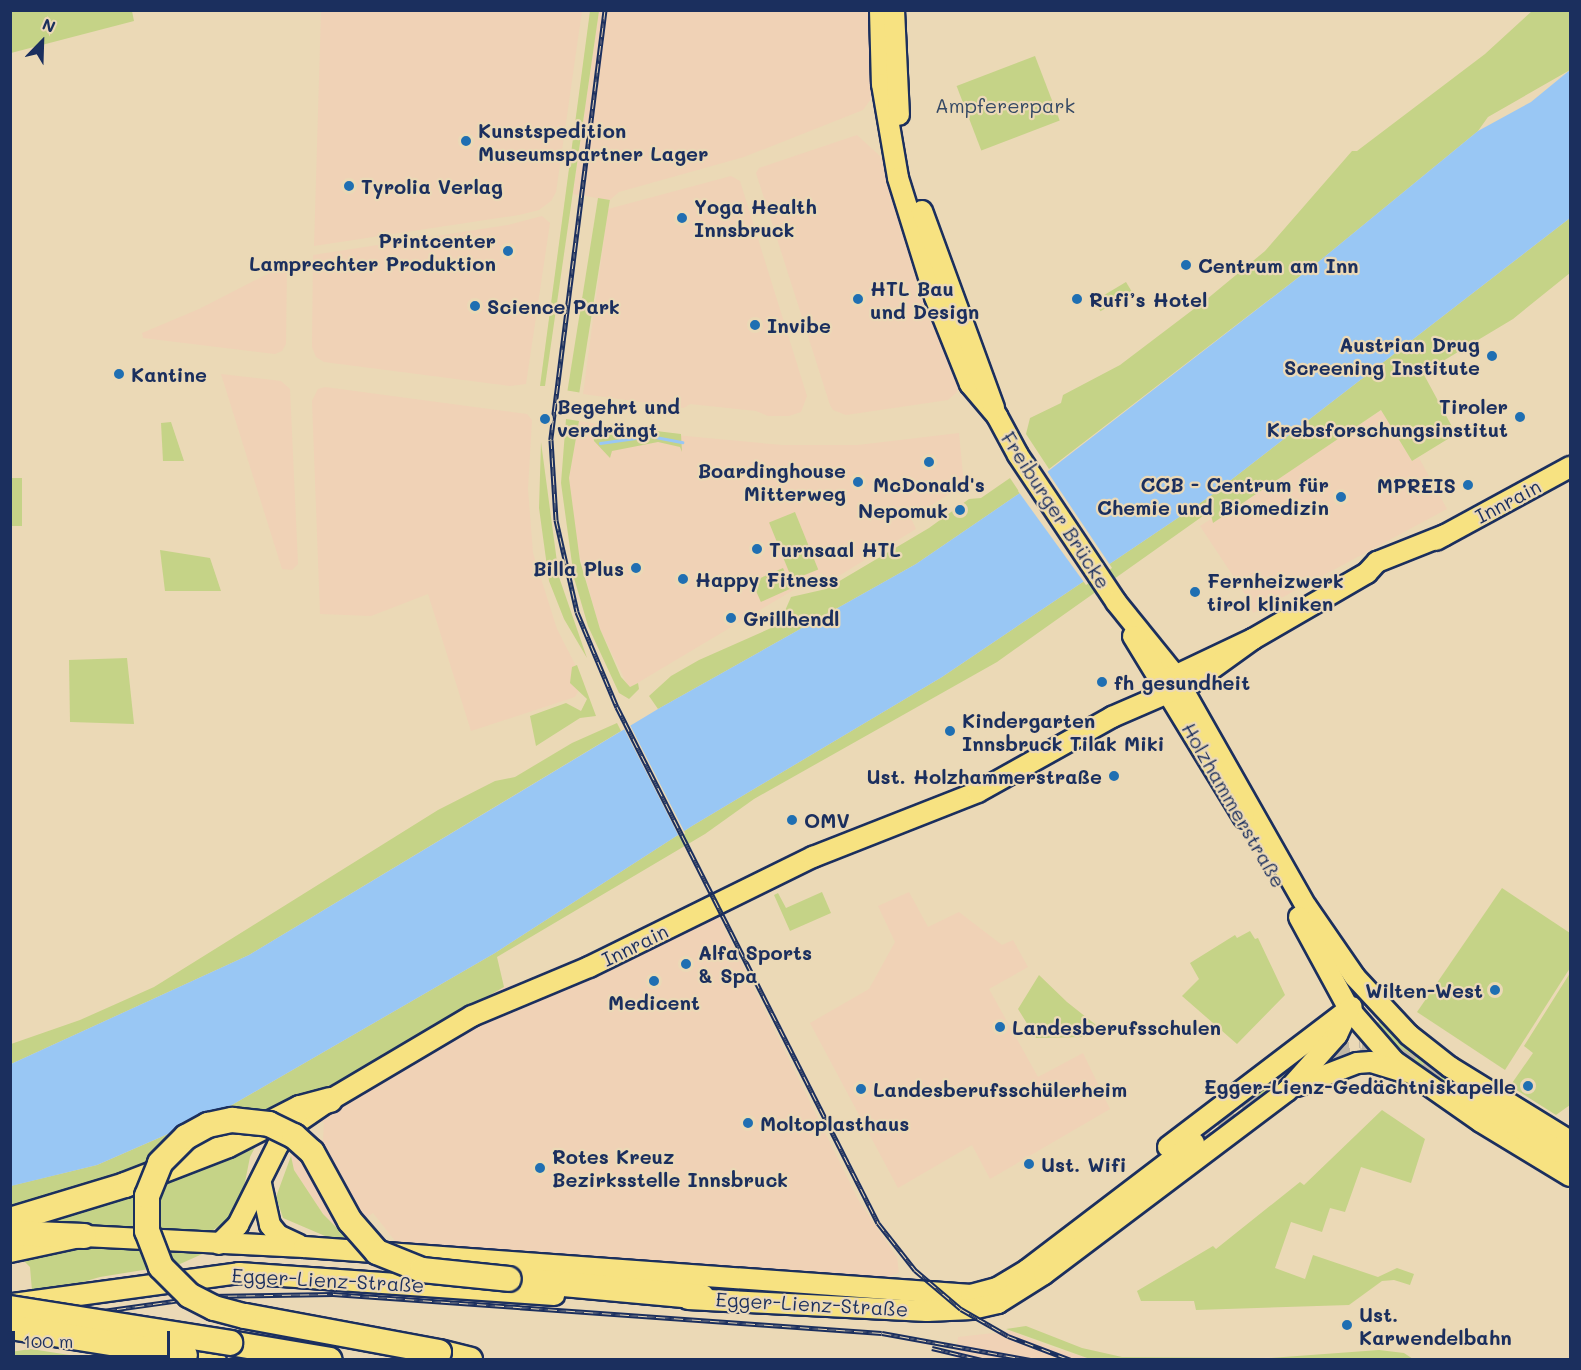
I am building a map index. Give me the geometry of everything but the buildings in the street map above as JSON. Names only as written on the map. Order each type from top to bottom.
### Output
[{"type":"highway","points":[[10,1220],[125,1185],[228,1145],[300,1108],[330,1100]]},
{"type":"highway","points":[[470,1359],[244,1316],[214,1308],[189,1295],[161,1267],[147,1231],[147,1196],[160,1163],[186,1137],[208,1125],[232,1120],[270,1124],[294,1136],[312,1152],[357,1233],[377,1252],[399,1264],[422,1270],[658,1290],[702,1297]]},
{"type":"highway","points":[[10,1233],[84,1236]]},
{"type":"highway","points":[[10,1306],[222,1351],[330,1359]]},
{"type":"highway","points":[[10,1327],[185,1355],[222,1351]]},
{"type":"main road","points":[[880,10],[882,84],[898,178],[934,297],[966,377],[997,416]]},
{"type":"main road","points":[[894,10],[899,117],[910,175],[997,416]]},
{"type":"main road","name":"Freiburger Brücke","points":[[997,416],[1018,455],[1116,602]]},
{"type":"main road","name":"Innrain","points":[[219,1244],[238,1225],[284,1136],[330,1100],[472,1016],[589,967],[813,857],[978,792],[1253,639],[1367,573],[1377,562],[1445,535],[1570,467]]},
{"type":"main road","name":"Holzhammerstraße","points":[[1116,602],[1171,685],[1306,906],[1370,994]]},
{"type":"main road","name":"Holzhammerstraße","points":[[1171,685],[1349,1009]]},
{"type":"main road","points":[[1408,1074],[1349,1009],[1370,994],[1409,1035],[1450,1067],[1570,1141]]},
{"type":"main road","name":"Egger-Lienz-Straße","points":[[10,1306],[165,1281],[239,1273],[281,1274],[657,1302],[702,1297],[927,1311],[972,1309],[998,1303],[1044,1274],[1287,1091],[1337,1035],[1349,1009]]},
{"type":"main road","name":"Egger-Lienz-Straße","points":[[890,1292],[914,1286],[967,1286],[1001,1272],[1349,1009]]},
{"type":"main road","points":[[1287,1091],[1329,1071],[1357,1063],[1371,1062],[1408,1074],[1570,1176]]},
{"type":"main road","points":[[1459,1091],[1570,1158]]},
{"type":"main road","name":"Egger-Lienz-Straße","points":[[10,1252],[84,1236],[304,1247],[963,1296],[997,1288],[1194,1143]]},
{"type":"main road","points":[[261,1182],[264,1214],[270,1225],[278,1235],[304,1247]]},
{"type":"shaded area","points":[[321,11],[582,11],[556,192],[551,201],[539,210],[519,215],[314,246]]},
{"type":"shaded area","points":[[599,11],[874,11],[871,99],[863,110],[744,157],[619,192],[610,200],[573,194]]},
{"type":"shaded area","points":[[857,135],[881,157],[887,168],[958,380],[957,392],[948,400],[846,415],[833,410],[830,405],[756,173],[759,168]]},
{"type":"shaded area","points":[[731,176],[740,181],[807,396],[801,412],[789,416],[768,416],[756,411],[690,404],[684,408],[583,394],[608,209]]},
{"type":"shaded area","points":[[542,216],[550,223],[526,384],[510,386],[324,362],[316,357],[312,347],[313,255],[508,225]]},
{"type":"shaded area","points":[[287,264],[286,344],[282,351],[275,354],[143,338],[142,333],[199,309]]},
{"type":"shaded area","points":[[221,374],[281,381],[290,389],[298,564],[292,570],[282,569]]},
{"type":"shaded area","points":[[325,387],[527,414],[532,420],[528,489],[533,553],[557,629],[584,682],[575,697],[471,731],[428,594],[371,616],[320,614],[312,401],[318,389]]},
{"type":"shaded area","name":"CCB - Centrum für Chemie und Biomedizin","points":[[1382,410],[1412,461],[1419,458],[1447,509],[1253,613],[1247,597],[1200,526]]},
{"type":"shaded area","points":[[579,421],[664,434],[782,445],[858,445],[959,433],[964,485],[911,518],[916,529],[827,583],[822,573],[629,688],[600,629],[573,532],[569,478]]},
{"type":"shaded area","points":[[909,892],[928,927],[959,912],[1002,945],[1013,940],[1028,967],[989,989],[1038,1077],[1083,1053],[1110,1109],[990,1179],[972,1145],[898,1188],[810,1023],[869,989],[895,942],[878,906]]},
{"type":"shaded area","points":[[709,897],[859,1201],[897,1257],[899,1273],[879,1281],[705,1274],[453,1249],[396,1242],[373,1213],[343,1234],[323,1214],[294,1170],[291,1156],[309,1132],[323,1141],[324,1123],[301,1102],[504,987],[543,979]]},
{"type":"shaded area","points":[[1011,1331],[1050,1347],[1090,1359],[955,1360],[958,1337]]},
{"type":"green space","points":[[10,11],[132,11],[134,21],[11,53]]},
{"type":"green space","points":[[590,11],[599,11],[545,386],[540,386]]},
{"type":"green space","points":[[1532,11],[1570,11],[1570,70],[1488,117],[1478,131],[1317,263],[1049,469],[1026,434],[1030,418],[1061,403],[1063,395],[1120,365],[1207,299],[1265,251],[1352,151],[1357,151],[1485,54]]},
{"type":"green space","name":"Ampfererpark","points":[[1035,56],[1060,120],[981,151],[957,86]]},
{"type":"green space","points":[[598,198],[610,200],[579,392],[567,391]]},
{"type":"green space","points":[[1570,218],[1570,273],[1513,319],[1423,373],[1456,434],[1412,461],[1381,410],[1213,523],[1210,511],[997,662],[754,799],[705,834],[497,957],[504,987],[301,1102],[121,1180],[11,1211],[10,1186],[97,1165],[225,1109],[495,953],[692,826],[942,677],[1209,497]]},
{"type":"green space","points":[[1126,282],[1132,292],[1100,311],[1094,301]]},
{"type":"green space","points":[[566,419],[579,421],[569,478],[580,561],[600,629],[621,677],[630,687],[638,683],[639,689],[629,699],[619,693],[588,626],[574,578],[561,483]]},
{"type":"green space","points":[[171,422],[184,461],[163,461],[161,423]]},
{"type":"green space","points":[[598,424],[681,434],[682,452],[680,447],[658,442],[612,451],[610,458],[594,441],[593,433]]},
{"type":"green space","points":[[541,442],[559,577],[587,658],[564,619],[549,581],[539,508]]},
{"type":"green space","points":[[10,478],[22,478],[22,526],[10,526]]},
{"type":"green space","points":[[1010,478],[1020,493],[916,564],[658,709],[649,696],[671,676],[699,660],[787,621],[784,613],[791,597],[826,589],[929,528],[969,499],[981,498]]},
{"type":"green space","points":[[795,512],[818,569],[792,580],[769,522]]},
{"type":"green space","points":[[160,550],[210,558],[221,591],[165,591]]},
{"type":"green space","points":[[783,568],[792,588],[761,602],[752,582]]},
{"type":"green space","points":[[127,658],[134,724],[70,722],[69,660]]},
{"type":"green space","points":[[577,665],[596,716],[580,718],[536,746],[530,716],[566,703],[581,711],[587,699],[570,683],[572,667]]},
{"type":"green space","points":[[617,723],[621,731],[249,955],[11,1064],[11,1044],[80,1020],[154,987],[438,810],[495,781],[515,777],[572,743]]},
{"type":"green space","name":"Wilten-West","points":[[1502,888],[1570,933],[1570,968],[1505,1070],[1417,1012]]},
{"type":"green space","points":[[822,892],[831,913],[790,931],[774,895],[778,893],[786,908]]},
{"type":"green space","points":[[1250,931],[1255,939],[1258,938],[1285,995],[1237,1044],[1182,996],[1199,979],[1190,963],[1235,935],[1237,938]]},
{"type":"green space","points":[[1570,973],[1570,1105],[1556,1115],[1510,1086],[1533,1053],[1524,1046]]},
{"type":"green space","points":[[1039,975],[1067,1002],[1101,1029],[1085,1037],[1036,1038],[1018,1009]]},
{"type":"green space","points":[[1382,1019],[1461,1083],[1454,1097],[1422,1075],[1372,1028]]},
{"type":"green space","points":[[1333,1023],[1301,1063],[1274,1088],[1250,1103],[1242,1101]]},
{"type":"green space","points":[[1382,1110],[1425,1139],[1411,1183],[1361,1167],[1345,1212],[1330,1208],[1322,1232],[1291,1222],[1275,1268],[1305,1279],[1313,1255],[1378,1277],[1397,1268],[1414,1274],[1410,1285],[1394,1280],[1382,1281],[1349,1305],[1196,1310],[1194,1301],[1141,1301],[1137,1291],[1213,1246],[1216,1249],[1300,1182],[1304,1185]]},
{"type":"green space","points":[[260,1138],[250,1157],[241,1202],[227,1221],[210,1232],[16,1226]]},
{"type":"green space","points":[[291,1156],[294,1170],[323,1214],[360,1251],[283,1218],[276,1197]]},
{"type":"green space","points":[[103,1243],[209,1251],[180,1264],[100,1277],[48,1292],[32,1291],[30,1267],[20,1257],[55,1248]]},
{"type":"green space","points":[[1026,1326],[1082,1348],[1122,1357],[1269,1358],[1379,1350],[1404,1353],[1413,1359],[1090,1359],[1006,1329]]},
{"type":"green space","points":[[30,1349],[95,1359],[11,1359],[11,1352]]},
{"type":"water","points":[[1570,70],[1570,218],[1209,497],[942,677],[692,826],[495,953],[225,1109],[97,1165],[11,1186],[11,1064],[249,955],[658,709],[916,564],[1020,493],[1317,263],[1478,131],[1531,102]]},
{"type":"pier","points":[[1045,468],[1112,568],[1086,585],[1018,491]]},
{"type":"pier","points":[[629,723],[685,833],[679,837],[623,726]]},
{"type":"waterway","points":[[600,443],[650,436],[682,442]]},
{"type":"tunnel","points":[[1194,1143],[1284,1077],[1330,1054],[1361,1051],[1394,1056],[1459,1091]]},
{"type":"railway","points":[[605,10],[551,440],[556,520],[577,612],[617,707],[878,1223],[915,1270],[961,1309],[1008,1336],[1071,1360]]},
{"type":"railway","points":[[10,1324],[210,1296],[333,1294],[882,1333],[1031,1360]]},
{"type":"railway","points":[[932,1348],[982,1360]]},
{"type":"place","name":"Kunstspedition Museumspartner Lager","points":[[466,141]]},
{"type":"place","name":"Tyrolia Verlag","points":[[349,186]]},
{"type":"place","name":"Yoga Health Innsbruck","points":[[682,218]]},
{"type":"place","name":"Printcenter Lamprechter Produktion","points":[[508,251]]},
{"type":"place","name":"Centrum am Inn","points":[[1186,265]]},
{"type":"place","name":"HTL Bau und Design","points":[[858,299]]},
{"type":"place","name":"Rufi’s Hotel","points":[[1077,299]]},
{"type":"place","name":"Science Park","points":[[475,306]]},
{"type":"place","name":"Invibe","points":[[755,325]]},
{"type":"place","name":"Austrian Drug Screening Institute","points":[[1492,356]]},
{"type":"place","name":"Kantine","points":[[119,374]]},
{"type":"place","name":"Tiroler Krebsforschungsinstitut","points":[[1520,417]]},
{"type":"place","name":"Begehrt und verdrängt","points":[[545,419]]},
{"type":"place","name":"McDonald's","points":[[929,462]]},
{"type":"place","name":"Boardinghouse Mitterweg","points":[[858,482]]},
{"type":"place","name":"MPREIS","points":[[1468,485]]},
{"type":"place","name":"CCB - Centrum für Chemie und Biomedizin","points":[[1341,497]]},
{"type":"place","name":"Nepomuk","points":[[960,510]]},
{"type":"place","name":"Turnsaal HTL","points":[[757,549]]},
{"type":"place","name":"Billa Plus","points":[[636,568]]},
{"type":"place","name":"Happy Fitness","points":[[683,579]]},
{"type":"place","name":"Fernheizwerk tirol kliniken","points":[[1195,592]]},
{"type":"place","name":"Grillhendl","points":[[731,618]]},
{"type":"place","name":"fh gesundheit","points":[[1102,682]]},
{"type":"place","name":"Kindergarten Innsbruck Tilak Miki","points":[[950,731]]},
{"type":"place","name":"Ust. Holzhammerstraße","points":[[1114,776]]},
{"type":"place","name":"OMV","points":[[792,820]]},
{"type":"place","name":"Alfa Sports & Spa","points":[[686,964]]},
{"type":"place","name":"Medicent","points":[[654,981]]},
{"type":"place","name":"Wilten-West","points":[[1495,990]]},
{"type":"place","name":"Landesberufsschulen","points":[[1000,1027]]},
{"type":"place","name":"Egger-Lienz-Gedächtniskapelle","points":[[1528,1086]]},
{"type":"place","name":"Landesberufsschülerheim","points":[[861,1089]]},
{"type":"place","name":"Moltoplasthaus","points":[[748,1123]]},
{"type":"place","name":"Ust. Wifi","points":[[1029,1164]]},
{"type":"place","name":"Rotes Kreuz Bezirksstelle Innsbruck","points":[[540,1168]]},
{"type":"place","name":"Ust. Karwendelbahn","points":[[1347,1325]]}]
